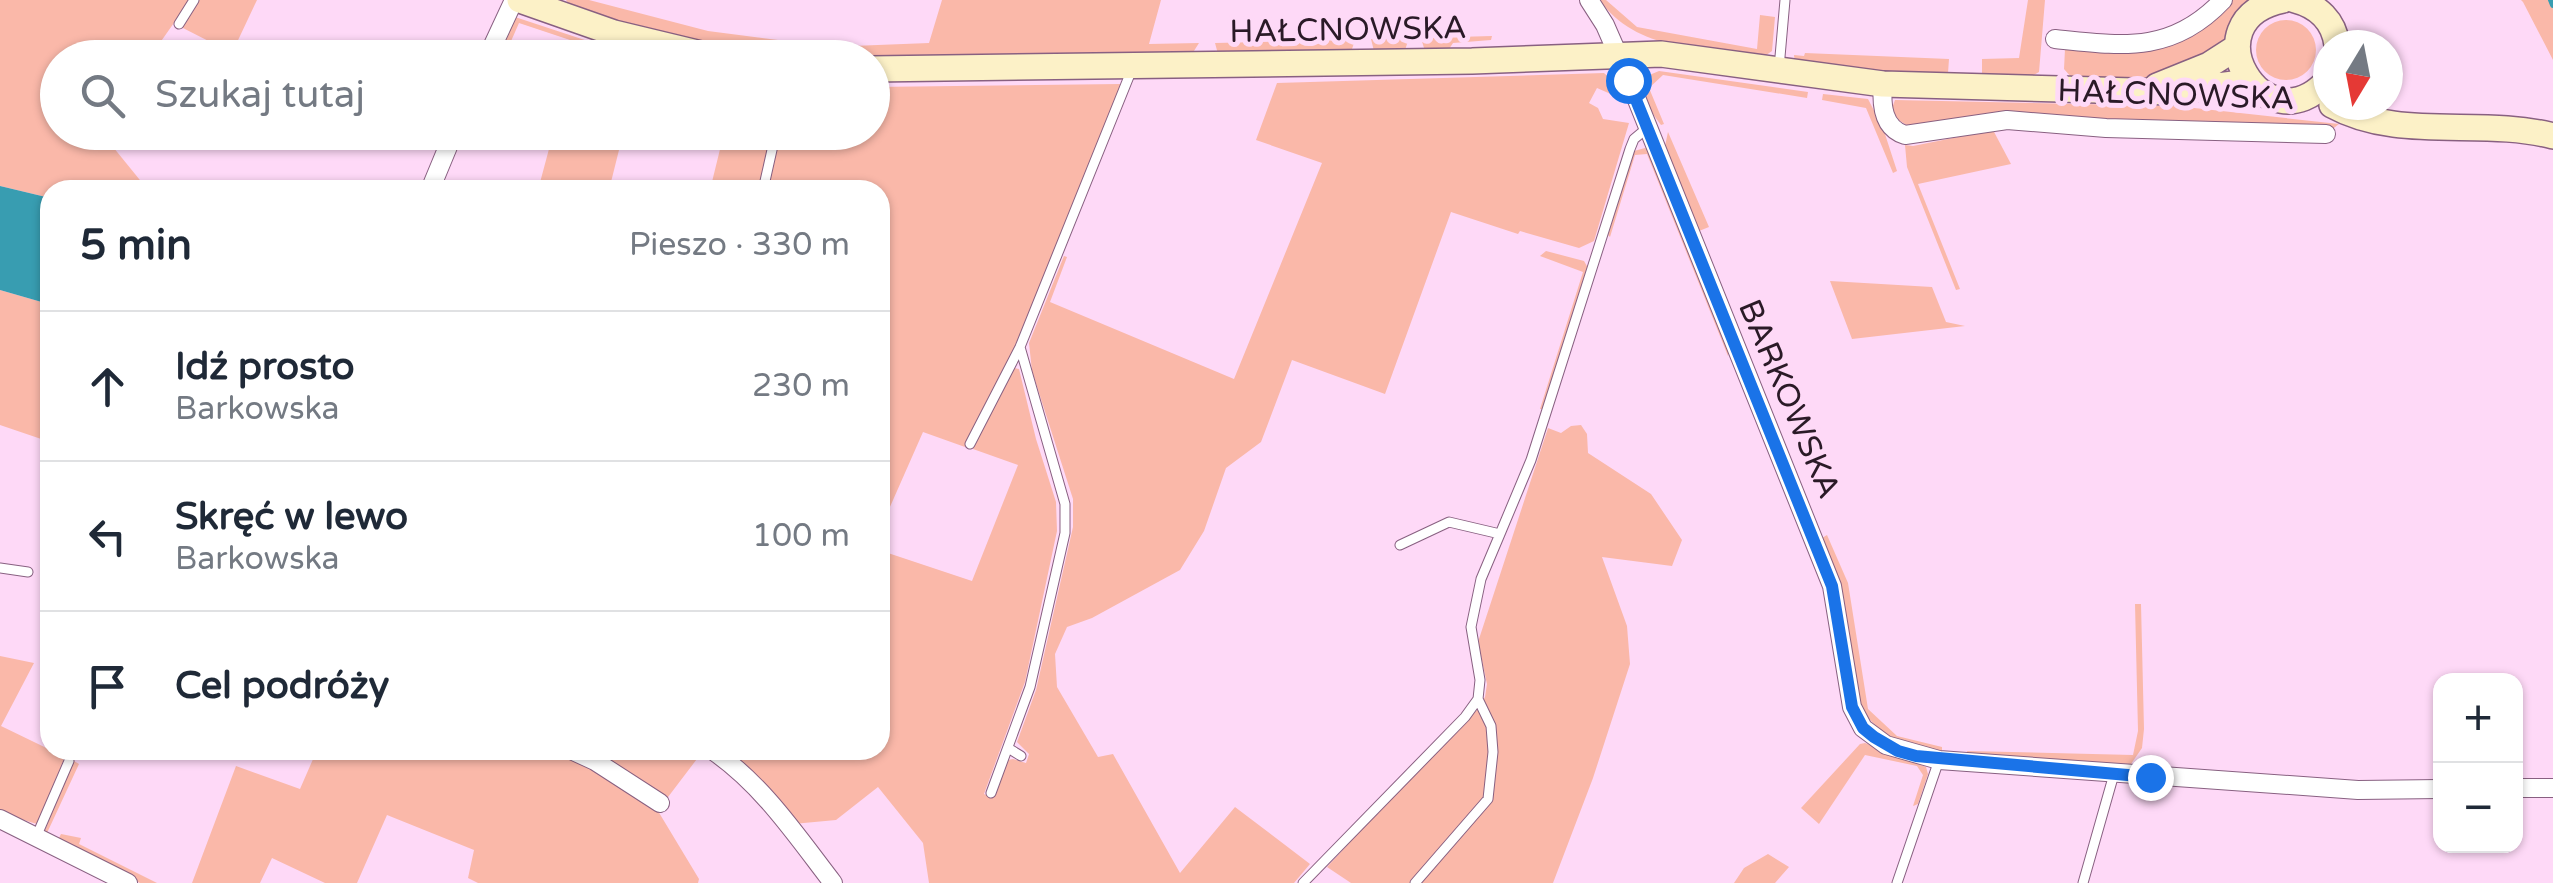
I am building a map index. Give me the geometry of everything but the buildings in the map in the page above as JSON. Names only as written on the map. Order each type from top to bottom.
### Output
[{"type":"street","points":[[496,40],[517,0],[640,40]]},
{"type":"street","name":"BARKOWSKA","points":[[1589,0],[1618,56],[1832,586],[1852,707],[1863,728],[1886,745],[1939,760],[2358,790],[2433,789]]},
{"type":"street","points":[[2055,39],[2148,44],[2189,29],[2223,0]]},
{"type":"street","points":[[2249,82],[2241,69],[2240,32],[2258,9],[2283,0]]},
{"type":"street","points":[[2309,3],[2328,20],[2332,30]]},
{"type":"street","name":"HAŁCNOWSKA","points":[[2146,90],[2209,65],[2238,46]]},
{"type":"street","name":"HAŁCNOWSKA","points":[[890,69],[1678,56],[1883,84],[2194,91],[2249,82],[2271,97],[2313,97]]},
{"type":"street","name":"HAŁCNOWSKA","points":[[1883,84],[1886,117],[1905,136],[2007,120],[2106,128],[2326,134]]},
{"type":"street","name":"HAŁCNOWSKA","points":[[2369,120],[2420,127],[2508,128],[2553,136]]},
{"type":"street","name":"HAŁCNOWSKA","points":[[2400,120],[2420,127]]},
{"type":"street","points":[[434,180],[447,150]]},
{"type":"street","points":[[593,760],[660,803]]},
{"type":"street","points":[[727,760],[767,799],[832,883]]},
{"type":"street","points":[[2523,788],[2553,788]]},
{"type":"street","points":[[0,819],[128,883]]},
{"type":"lane","points":[[179,24],[194,0]]},
{"type":"lane","points":[[1778,71],[1785,0]]},
{"type":"lane","points":[[970,444],[1020,347],[1133,66]]},
{"type":"lane","points":[[1302,883],[1465,717],[1478,699],[1480,680],[1472,640],[1472,612],[1481,579],[1531,460],[1630,149],[1634,139],[1646,129]]},
{"type":"lane","points":[[765,180],[772,150]]},
{"type":"lane","points":[[991,793],[1030,688],[1065,533],[1064,504],[1020,347]]},
{"type":"lane","points":[[1400,545],[1448,522],[1500,534]]},
{"type":"lane","points":[[0,568],[28,572]]},
{"type":"lane","points":[[1415,883],[1488,799],[1493,752],[1491,726],[1478,699]]},
{"type":"lane","points":[[1008,748],[1020,756]]},
{"type":"lane","points":[[1897,883],[1939,760]]},
{"type":"lane","points":[[37,835],[69,761]]},
{"type":"lane","points":[[2083,883],[2114,774]]},
{"type":"shaded area","points":[[0,0],[190,0],[162,40],[40,40],[40,150],[116,150],[140,180],[40,180],[40,196],[0,186]]},
{"type":"shaded area","points":[[199,0],[257,0],[238,40],[206,40],[181,27]]},
{"type":"shaded area","points":[[566,0],[589,0],[708,31],[778,40],[686,40],[571,7]]},
{"type":"shaded area","points":[[942,0],[1161,0],[1149,44],[1199,43],[1192,54],[890,56],[890,45],[929,43]]},
{"type":"shaded area","points":[[1600,0],[1606,0],[1637,27],[1757,49],[1760,15],[1775,17],[1772,51],[1762,58],[1673,45],[1632,29],[1614,17]]},
{"type":"shaded area","points":[[2028,0],[2045,0],[2039,72],[2030,77],[1982,76],[1982,59],[2019,58]]},
{"type":"shaded area","points":[[2228,0],[2258,0],[2227,42],[2155,77],[2072,78],[2064,69],[2065,49],[2149,50]]},
{"type":"shaded area","points":[[2553,0],[2553,60],[2523,2]]},
{"type":"shaded area","points":[[515,17],[585,40],[570,40],[519,23],[512,40],[503,40]]},
{"type":"shaded area","points":[[2286,20],[2307,29],[2313,38],[2313,62],[2307,71],[2286,80],[2265,71],[2256,50],[2265,29]]},
{"type":"shaded area","points":[[1492,36],[1491,40],[1453,43],[1449,49],[1424,48],[1421,38]]},
{"type":"shaded area","points":[[1409,38],[1405,50],[1374,51],[1371,39]]},
{"type":"shaded area","points":[[1355,40],[1351,52],[1218,54],[1215,43]]},
{"type":"shaded area","points":[[1794,55],[1949,59],[1948,73],[1888,75],[1795,64]]},
{"type":"shaded area","points":[[1659,71],[1808,92],[1807,98],[1663,75],[1649,88],[1664,124],[1661,125],[1650,108],[1645,89],[1647,76]]},
{"type":"shaded area","points":[[1604,73],[1615,83],[1622,99],[1597,88],[1589,103],[1598,108],[1603,119],[1629,123],[1594,241],[1579,248],[1520,231],[1518,234],[1451,212],[1385,394],[1292,360],[1261,442],[1226,468],[1204,531],[1180,570],[1092,618],[1067,627],[1055,654],[1057,687],[1098,757],[1113,754],[1180,873],[1235,807],[1310,864],[1294,883],[929,883],[923,843],[878,787],[836,820],[793,824],[729,760],[890,760],[890,554],[972,581],[1018,465],[973,449],[1014,368],[1019,369],[1056,502],[1057,531],[1025,682],[984,794],[993,798],[1008,760],[1026,763],[1029,754],[1017,742],[1036,690],[1073,527],[1073,499],[1032,371],[1029,343],[1064,256],[1067,257],[1050,302],[1234,379],[1322,163],[1256,140],[1277,83]]},
{"type":"shaded area","points":[[1120,84],[1119,96],[1014,348],[965,447],[923,432],[890,507],[890,180],[712,180],[720,150],[890,150],[890,87]]},
{"type":"shaded area","points":[[1823,94],[1868,99],[1883,128],[1897,171],[1893,173],[1866,108],[1822,100]]},
{"type":"shaded area","points":[[1895,100],[2176,106],[2339,124],[2330,131],[1910,127],[1895,118]]},
{"type":"shaded area","points":[[1993,130],[2011,164],[1918,184],[1960,289],[1956,290],[1907,167],[1905,145]]},
{"type":"shaded area","points":[[1668,132],[1709,227],[1699,231],[1665,146]]},
{"type":"shaded area","points":[[1645,148],[1728,356],[1647,154],[1635,155],[1608,235],[1634,151]]},
{"type":"shaded area","points":[[549,150],[619,150],[612,180],[541,180]]},
{"type":"shaded area","points":[[1546,251],[1584,261],[1588,268],[1540,409],[1583,272],[1540,256]]},
{"type":"shaded area","points":[[1830,281],[1932,287],[1946,322],[1965,326],[1852,339]]},
{"type":"shaded area","points":[[0,290],[40,302],[40,439],[0,425]]},
{"type":"shaded area","points":[[1581,425],[1587,434],[1588,453],[1651,494],[1682,540],[1672,566],[1602,557],[1627,626],[1630,664],[1553,883],[1351,883],[1327,867],[1485,697],[1487,684],[1478,642],[1548,428],[1561,433]]},
{"type":"shaded area","points":[[1827,535],[1848,583],[1868,709],[1897,736],[1942,747],[1942,754],[1886,733],[1860,707],[1842,592],[1822,538]]},
{"type":"shaded area","points":[[2135,604],[2141,604],[2144,729],[2142,748],[2131,764],[1969,758],[1967,751],[2133,755],[2138,731]]},
{"type":"shaded area","points":[[0,656],[34,663],[1,726],[40,745],[40,760],[64,760],[37,824],[0,813]]},
{"type":"shaded area","points":[[1865,743],[1926,767],[1928,774],[1918,804],[1913,806],[1923,775],[1917,766],[1865,755],[1819,824],[1801,808]]},
{"type":"shaded area","points":[[313,760],[579,760],[658,811],[699,879],[698,883],[478,883],[468,878],[474,850],[387,815],[357,883],[325,883],[272,858],[260,883],[192,883],[236,766],[300,789]]},
{"type":"shaded area","points":[[597,760],[696,760],[665,801]]},
{"type":"shaded area","points":[[74,761],[79,764],[47,833],[44,832]]},
{"type":"shaded area","points":[[61,834],[81,838],[79,844],[157,883],[140,883],[58,840]]},
{"type":"shaded area","points":[[1768,854],[1789,867],[1775,883],[1734,883],[1744,868]]},
{"type":"water","points":[[0,186],[40,196],[40,302],[0,290]]},
{"type":"waterway","points":[[2551,0],[2553,5]]},
{"type":"route","points":[[1628,80],[1748,383],[1815,539],[1836,598],[1848,696],[1863,728],[1898,751],[1939,760],[2150,777]]}]
